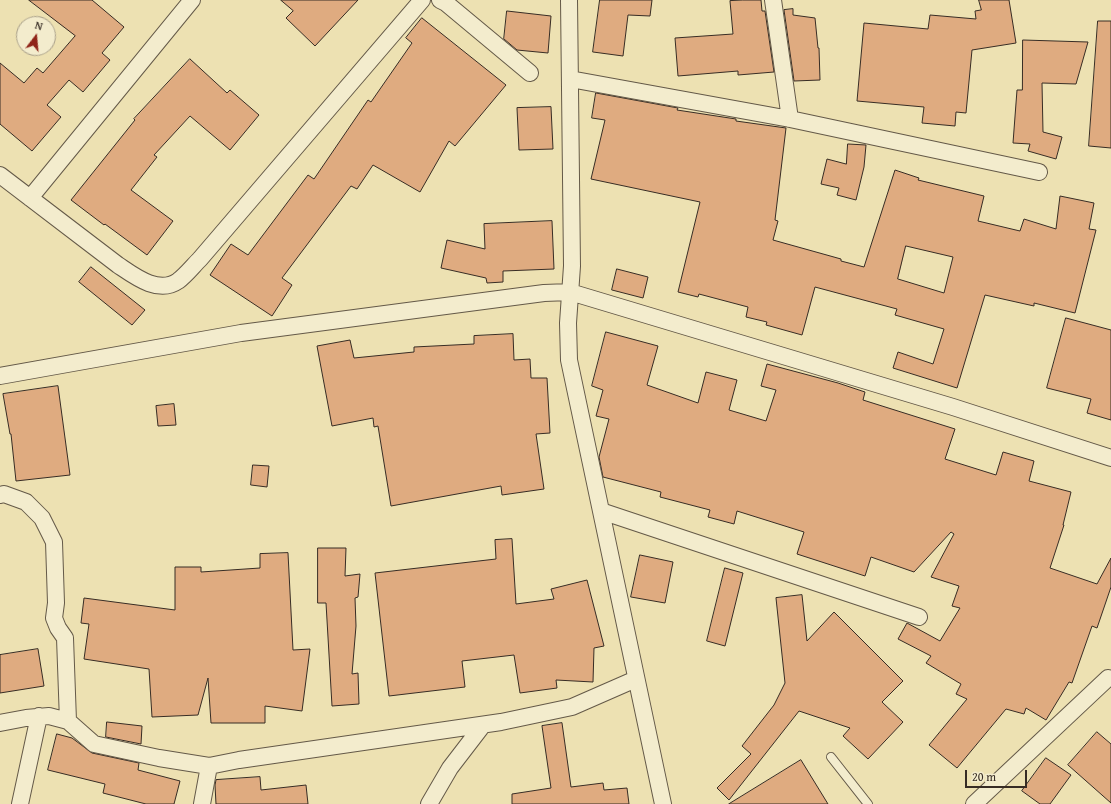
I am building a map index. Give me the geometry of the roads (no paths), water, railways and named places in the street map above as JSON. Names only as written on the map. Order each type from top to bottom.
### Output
[{"type":"street","points":[[30,198],[192,0]]},
{"type":"street","points":[[0,175],[136,277],[152,285],[165,286],[177,282],[200,259],[422,0]]},
{"type":"street","points":[[440,0],[530,73]]},
{"type":"street","points":[[569,0],[572,266],[568,323],[569,360],[663,804]]},
{"type":"street","points":[[773,0],[790,119]]},
{"type":"street","points":[[570,79],[790,119],[1039,172]]},
{"type":"street","points":[[0,376],[241,333],[544,293],[570,292],[954,407],[1111,458]]},
{"type":"street","points":[[0,495],[4,494],[26,502],[42,518],[54,542],[56,603],[54,618],[58,628],[65,638],[68,721]]},
{"type":"street","points":[[600,511],[919,616]]},
{"type":"street","points":[[974,804],[1108,678]]},
{"type":"street","points":[[0,723],[39,716],[49,716],[68,721],[94,744],[159,758],[209,766],[239,760],[501,722],[572,707],[636,679]]},
{"type":"street","points":[[20,804],[39,716]]},
{"type":"street","points":[[429,804],[450,768],[483,725]]},
{"type":"street","points":[[202,804],[209,766]]},
{"type":"lane","points":[[831,757],[868,804]]}]
